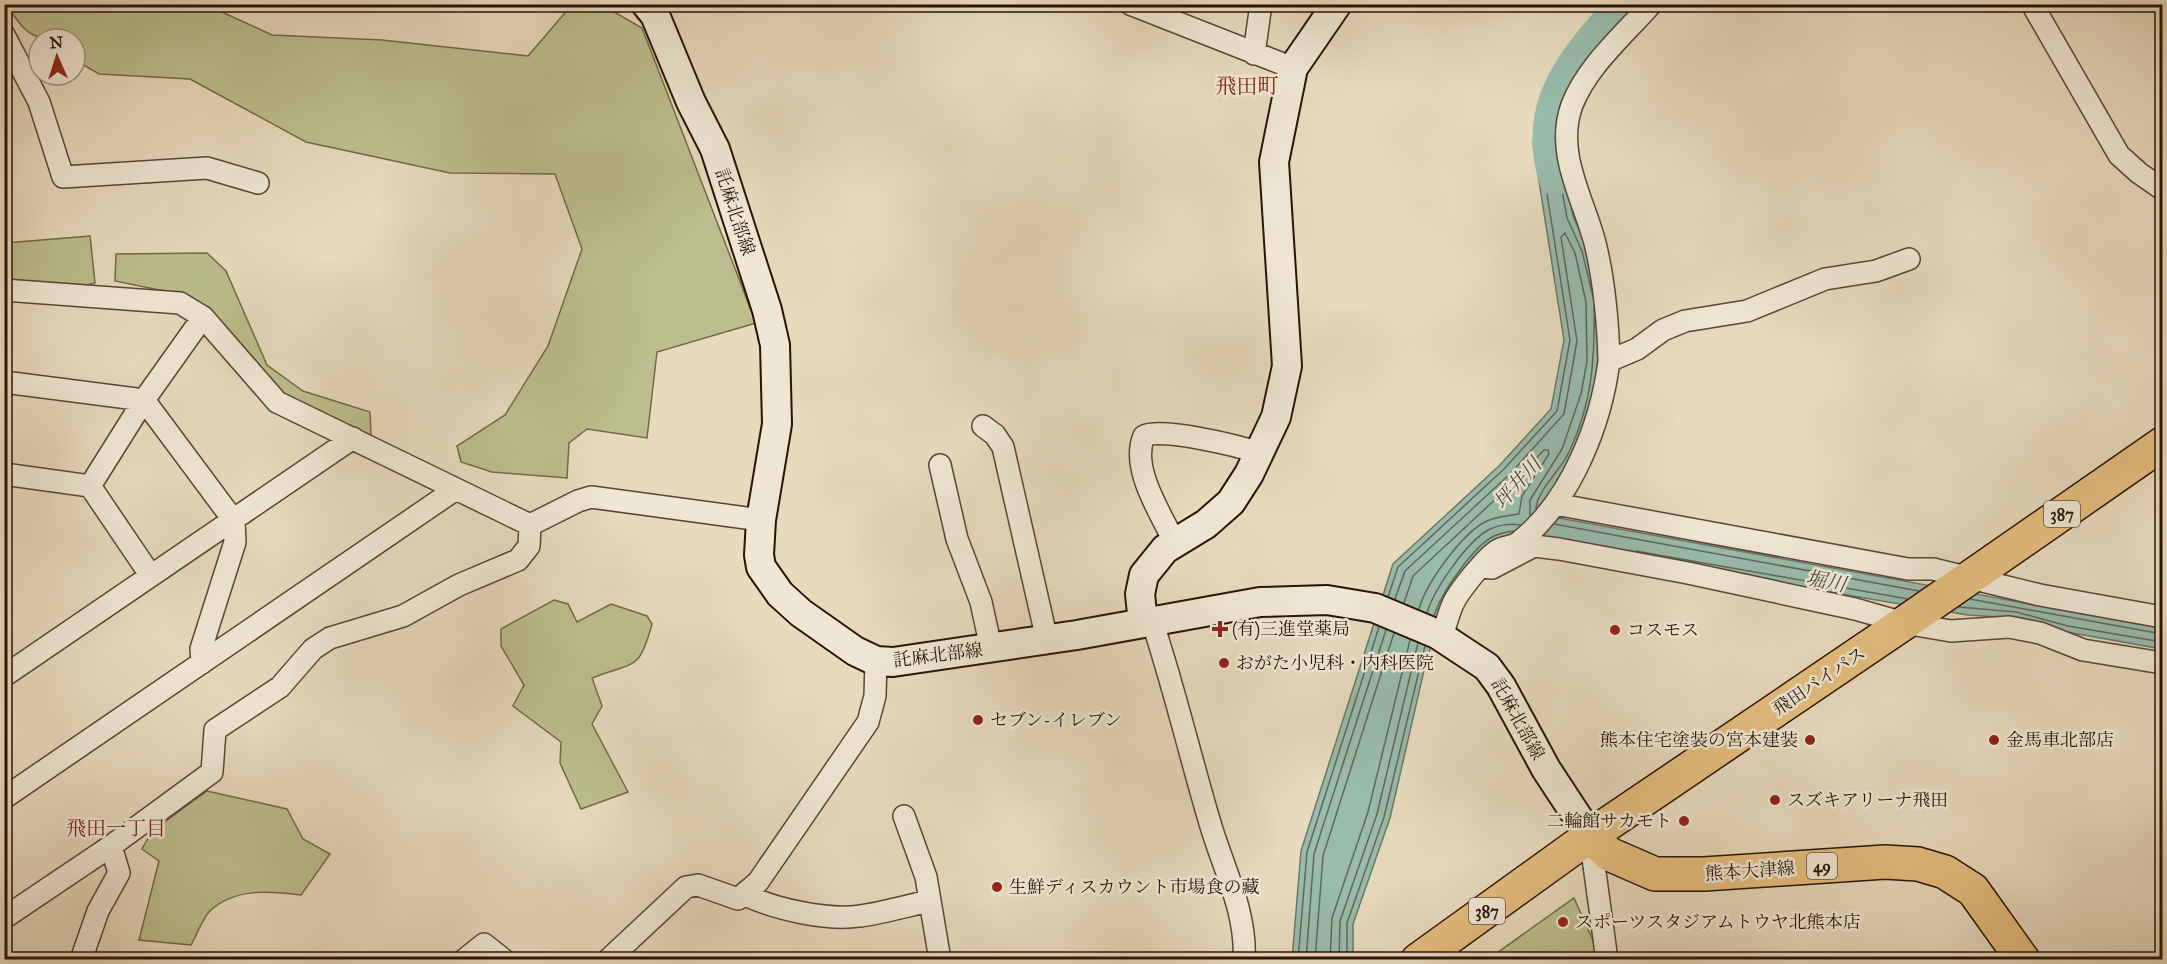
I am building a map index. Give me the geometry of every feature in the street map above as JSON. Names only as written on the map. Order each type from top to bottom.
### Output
[{"type":"main road","name":"託麻北部線","points":[[646,4],[655,15],[691,102],[715,149],[767,310],[775,345],[777,424],[761,520],[759,555],[761,567],[774,586],[801,614],[855,651],[876,661],[915,660],[1271,601],[1327,600],[1375,608],[1440,635],[1487,667],[1501,686],[1546,769],[1590,836]]},
{"type":"main road","points":[[1147,622],[1140,594],[1144,575],[1165,549],[1206,524],[1231,502],[1249,474],[1276,417],[1287,366],[1274,162],[1293,68],[1337,4]]},
{"type":"main road","name":"飛田バイパス","points":[[1418,960],[1590,836],[2163,444]]},
{"type":"main road","name":"熊本大津線","points":[[1590,836],[1610,854],[1655,874],[1704,874],[1885,862],[1918,864],[1945,872],[1973,890],[2023,960]]},
{"type":"street","points":[[1254,54],[1261,4]]},
{"type":"street","points":[[1440,635],[1452,604],[1482,567],[1498,550],[1520,542],[1552,507],[1574,470],[1605,393],[1609,361],[1608,307],[1595,245],[1576,190],[1567,153],[1569,130],[1572,106],[1586,80],[1651,4]]},
{"type":"street","points":[[2032,4],[2119,155],[2139,173],[2163,189]]},
{"type":"street","points":[[1134,5],[1293,68]]},
{"type":"street","points":[[4,34],[39,102],[63,177],[207,168],[258,183]]},
{"type":"street","points":[[1609,361],[1637,349],[1663,330],[1685,321],[1747,311],[1825,279],[1876,272],[1909,259]]},
{"type":"street","points":[[4,290],[180,303],[203,317],[277,402],[530,525]]},
{"type":"street","points":[[90,486],[144,400],[203,317]]},
{"type":"street","points":[[4,382],[144,400],[234,521],[235,542],[201,649],[202,663]]},
{"type":"street","points":[[983,426],[996,435],[1003,447],[1047,639]]},
{"type":"street","points":[[1174,543],[1145,477],[1140,453],[1144,436],[1155,433],[1207,441],[1259,453]]},
{"type":"street","points":[[4,676],[353,438]]},
{"type":"street","points":[[940,465],[957,538],[981,602],[991,648]]},
{"type":"street","points":[[4,474],[90,486],[151,576]]},
{"type":"street","points":[[4,798],[456,489]]},
{"type":"street","points":[[530,525],[591,497],[761,520]]},
{"type":"street","points":[[1552,507],[1908,569],[1933,569],[1966,580],[2163,617]]},
{"type":"street","points":[[4,918],[111,846],[212,772],[215,730],[280,687],[313,649],[330,638],[403,616],[459,585],[518,560],[529,546],[530,525]]},
{"type":"street","points":[[1482,567],[1492,568],[1533,546],[1559,549],[1710,577],[1951,631],[2009,627],[2040,633],[2083,650],[2163,663]]},
{"type":"street","points":[[1147,622],[1237,902],[1242,928],[1244,960]]},
{"type":"street","points":[[608,960],[686,887],[698,885],[738,899],[746,895],[758,882],[868,722],[875,696],[876,661]]},
{"type":"street","points":[[904,816],[926,877],[940,960]]},
{"type":"street","points":[[1590,836],[1607,960]]},
{"type":"street","points":[[81,960],[98,911],[119,873],[111,846]]},
{"type":"street","points":[[746,895],[763,903],[840,918],[929,902]]},
{"type":"street","points":[[464,960],[484,944],[504,960]]},
{"type":"green space","points":[[6,5],[207,5],[272,35],[382,40],[528,56],[570,7],[604,6],[642,28],[756,323],[657,352],[647,438],[587,429],[569,443],[567,478],[492,472],[461,462],[457,446],[505,415],[548,346],[582,249],[555,174],[450,173],[306,142],[190,79],[99,74],[87,67],[87,27],[27,27],[27,31]]},
{"type":"green space","points":[[90,236],[95,283],[83,286],[5,280],[5,243]]},
{"type":"green space","points":[[207,253],[226,271],[267,365],[303,391],[370,412],[371,436],[293,401],[253,368],[209,307],[174,293],[115,281],[116,254]]},
{"type":"green space","points":[[554,600],[568,604],[577,622],[611,604],[647,616],[652,624],[639,658],[626,666],[592,678],[602,706],[592,724],[628,792],[581,809],[560,763],[561,742],[513,706],[524,685],[501,646],[501,629]]},
{"type":"green space","points":[[207,791],[287,809],[303,839],[330,854],[301,895],[266,892],[243,894],[222,902],[206,916],[191,945],[139,940],[159,861],[142,849],[152,831]]},
{"type":"green space","name":"スポーツスタジアムトウヤ北熊本店","points":[[1574,898],[1595,945],[1598,960],[1487,960]]},
{"type":"water","name":"堀川","points":[[1557,133],[1573,216],[1588,249],[1600,301],[1601,362],[1594,397],[1553,517],[2162,628],[2162,649],[2067,632],[2015,618],[1968,615],[1513,537],[1443,605],[1425,666],[1390,818],[1353,924],[1353,959],[1292,960],[1301,851],[1393,564],[1500,465],[1551,409],[1564,340],[1533,143]]},
{"type":"waterway","name":"坪井川","points":[[1555,180],[1549,153],[1549,128],[1553,105],[1574,63],[1623,4]]},
{"type":"place","name":"(有)三進堂薬局","points":[[1220,629]]},
{"type":"place","name":"コスモス","points":[[1615,630]]},
{"type":"place","name":"おがた小児科・内科医院","points":[[1224,663]]},
{"type":"place","name":"セブン-イレブン","points":[[978,720]]},
{"type":"place","name":"熊本住宅塗装の宮本建装","points":[[1810,740]]},
{"type":"place","name":"金馬車北部店","points":[[1994,740]]},
{"type":"place","name":"スズキアリーナ飛田","points":[[1775,800]]},
{"type":"place","name":"二輪館サカモト","points":[[1684,821]]},
{"type":"place","name":"生鮮ディスカウント市場食の藏","points":[[997,887]]},
{"type":"place","name":"スポーツスタジアムトウヤ北熊本店","points":[[1563,922]]},
{"type":"district","name":"飛田町","points":[[1247,86]]},
{"type":"district","name":"飛田一丁目","points":[[116,828]]}]
